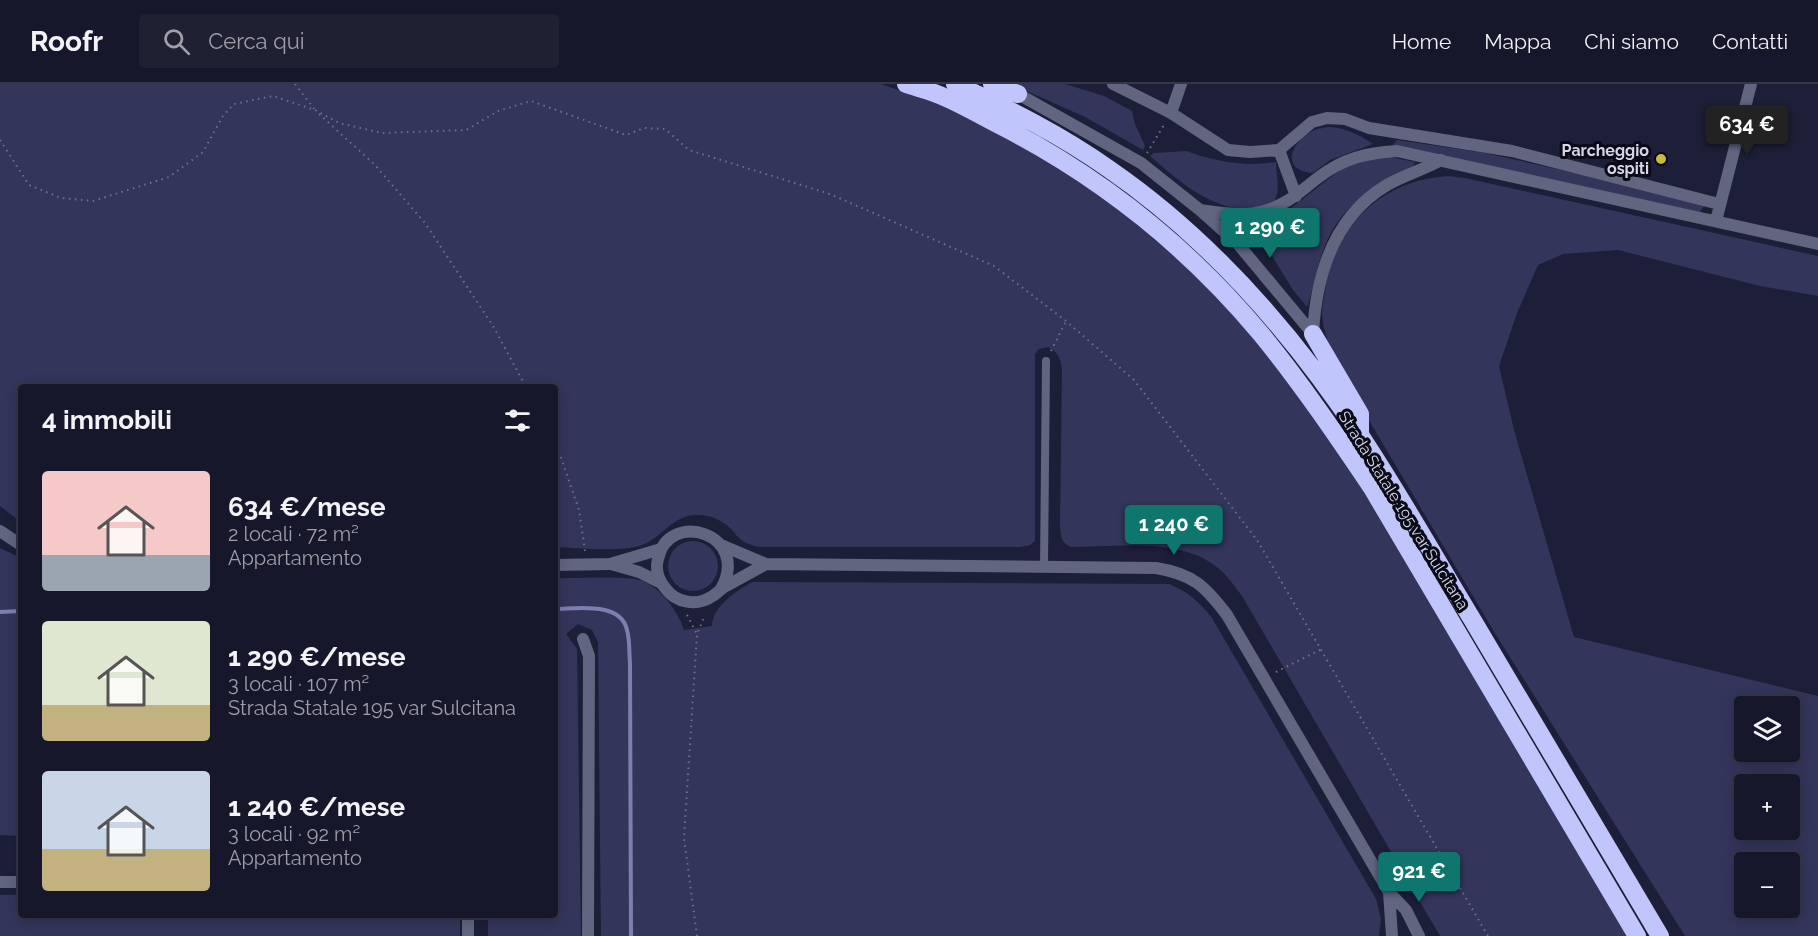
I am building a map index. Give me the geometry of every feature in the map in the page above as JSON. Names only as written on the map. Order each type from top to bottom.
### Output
[{"type":"highway","name":"Strada Statale 195 var Sulcitana","points":[[906,84],[942,96],[982,116],[1051,152],[1103,186],[1147,220],[1205,273],[1260,333],[1330,425],[1372,488],[1637,936]]},
{"type":"highway","name":"Strada Statale 195 var Sulcitana","points":[[955,84],[1009,109],[1060,137],[1109,169],[1199,242],[1276,324],[1360,434],[1660,936]]},
{"type":"highway","points":[[992,84],[1018,94]]},
{"type":"highway","points":[[1313,334],[1360,414],[1360,434]]},
{"type":"street","points":[[1113,84],[1171,113],[1228,150],[1250,152],[1279,150],[1312,122],[1327,118],[1345,120],[1369,128],[1512,151],[1719,204]]},
{"type":"street","points":[[1171,113],[1181,84]]},
{"type":"street","points":[[1716,221],[1751,84]]},
{"type":"street","points":[[1018,94],[1141,163],[1200,210],[1238,244],[1313,334]]},
{"type":"street","points":[[1279,150],[1296,196]]},
{"type":"street","points":[[1200,210],[1239,215],[1263,212],[1288,202],[1320,176],[1347,159],[1370,153],[1397,151],[1818,244]]},
{"type":"street","points":[[1313,334],[1314,308],[1324,264],[1346,222],[1362,204],[1383,188],[1441,160]]},
{"type":"street","points":[[0,531],[18,543]]},
{"type":"street","points":[[716,593],[726,579],[728,567],[727,555],[721,545],[702,532],[690,531],[678,534],[669,540],[661,549],[657,560],[657,572],[668,592],[678,599],[689,602],[701,602],[766,564]]},
{"type":"street","points":[[721,545],[766,564],[1155,568],[1175,571],[1194,579],[1211,594],[1227,615],[1389,892],[1406,910],[1419,936]]},
{"type":"street","points":[[558,565],[610,564],[661,549]]},
{"type":"street","points":[[610,564],[639,572],[661,583]]},
{"type":"street","points":[[583,639],[589,656],[588,936]]},
{"type":"street","points":[[0,882],[18,882]]},
{"type":"street","points":[[1389,892],[1392,936]]},
{"type":"street","points":[[468,918],[468,936]]},
{"type":"lane","points":[[1044,568],[1047,361]]},
{"type":"path","points":[[295,84],[315,110],[374,164],[425,223],[493,326],[524,384]]},
{"type":"path","points":[[0,140],[29,185],[61,198],[93,201],[169,177],[203,152],[223,116],[234,104],[273,96],[315,110],[339,123],[382,133],[466,130],[498,111],[531,101],[626,135],[644,128],[665,129],[689,150],[830,194],[994,266],[1066,321],[1134,380],[1257,540],[1488,936]]},
{"type":"path","points":[[1141,163],[1171,113]]},
{"type":"path","points":[[1047,361],[1066,321]]},
{"type":"path","points":[[558,449],[579,510],[588,565]]},
{"type":"path","points":[[697,936],[684,838],[697,634],[716,593]]},
{"type":"path","points":[[678,599],[697,634]]},
{"type":"path","points":[[1263,678],[1322,649]]},
{"type":"shaded area","points":[[0,84],[881,84],[941,105],[1009,139],[1105,198],[1194,273],[1251,333],[1332,438],[1630,936],[1440,936],[1242,596],[1225,574],[1203,558],[1168,548],[1128,545],[1071,547],[1063,542],[1060,527],[1062,369],[1061,361],[1055,351],[1048,347],[1039,349],[1035,354],[1035,541],[1030,545],[1020,547],[758,547],[738,538],[721,521],[699,515],[682,518],[647,543],[631,548],[558,547],[558,384],[18,384],[18,520],[0,506]]},
{"type":"shaded area","points":[[1011,84],[1065,84],[1104,96],[1132,111],[1145,146],[1143,150],[1085,117]]},
{"type":"shaded area","points":[[1329,127],[1352,132],[1373,144],[1330,160],[1313,173],[1295,167],[1292,154],[1300,140],[1315,130]]},
{"type":"shaded area","points":[[1397,140],[1485,153],[1629,185],[1704,206],[1700,212],[1393,145]]},
{"type":"shaded area","points":[[1187,151],[1231,162],[1254,164],[1276,162],[1278,189],[1275,199],[1272,204],[1249,208],[1223,205],[1189,188],[1150,156],[1154,153]]},
{"type":"shaded area","points":[[1390,157],[1415,162],[1412,170],[1368,194],[1345,213],[1328,239],[1307,307],[1293,290],[1261,238],[1239,228],[1240,223],[1286,212],[1345,166],[1375,158]]},
{"type":"shaded area","points":[[1448,176],[1465,178],[1818,256],[1818,296],[1760,286],[1618,250],[1563,254],[1538,265],[1517,313],[1499,366],[1514,430],[1574,637],[1818,696],[1818,936],[1685,936],[1496,635],[1344,378],[1327,339],[1323,322],[1322,313],[1330,267],[1351,227],[1366,210],[1403,186],[1424,179]]},
{"type":"shaded area","points":[[688,541],[698,541],[711,548],[718,561],[718,571],[711,584],[698,591],[688,591],[679,587],[672,580],[668,571],[668,561],[672,552],[679,545]]},
{"type":"shaded area","points":[[0,548],[18,557],[18,836],[0,835]]},
{"type":"shaded area","points":[[558,578],[613,578],[643,581],[656,589],[668,602],[684,630],[712,626],[716,612],[721,606],[732,595],[752,582],[1169,584],[1193,598],[1212,618],[1376,899],[1381,919],[1379,936],[601,936],[598,642],[592,630],[578,624],[566,634],[577,649],[581,936],[488,936],[488,918],[558,918]]},
{"type":"shaded area","points":[[0,895],[18,895],[18,918],[460,918],[460,936],[0,936]]},
{"type":"waterway","points":[[558,609],[597,609],[616,614],[623,621],[628,634],[631,936]]},
{"type":"waterway","points":[[0,612],[18,611]]},
{"type":"place","name":"Parcheggio ospiti","points":[[1661,159]]}]
